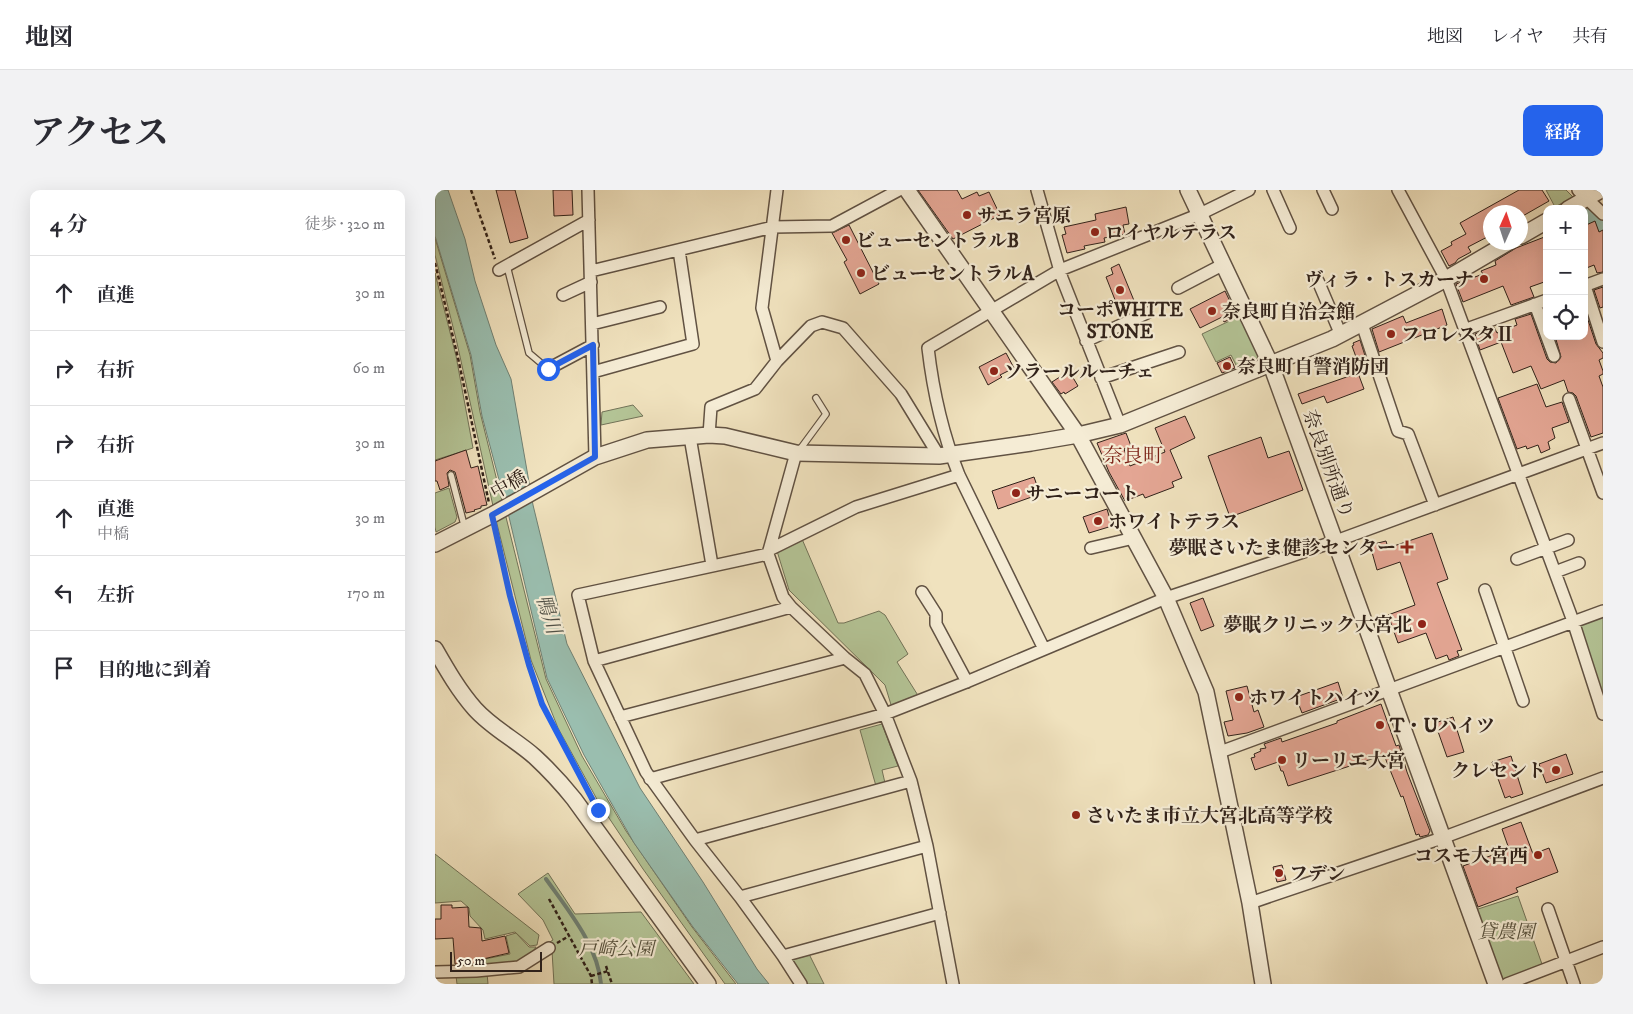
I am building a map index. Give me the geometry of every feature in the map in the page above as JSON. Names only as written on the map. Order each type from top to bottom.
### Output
[{"type":"street","points":[[588,190],[595,457]]},
{"type":"street","points":[[777,190],[762,308],[777,361]]},
{"type":"street","points":[[563,295],[591,277],[679,250],[773,228],[832,226],[899,190]]},
{"type":"street","points":[[907,190],[1078,434],[1166,598],[1206,692],[1250,903],[1263,984]]},
{"type":"street","points":[[1037,190],[1060,270],[1120,425]]},
{"type":"street","name":"奈良別所通り","points":[[1188,190],[1271,365],[1390,689],[1495,984]]},
{"type":"street","points":[[945,455],[928,348],[1060,270],[1199,214],[1249,190]]},
{"type":"street","points":[[1273,190],[1290,228]]},
{"type":"street","points":[[1323,190],[1332,209]]},
{"type":"street","points":[[1398,190],[1446,279],[1555,572],[1603,714]]},
{"type":"street","points":[[1572,205],[1582,194],[1601,190]]},
{"type":"street","points":[[1582,194],[1603,214]]},
{"type":"street","points":[[503,268],[589,220]]},
{"type":"street","points":[[1528,232],[1543,223]]},
{"type":"street","points":[[593,372],[693,344],[679,250]]},
{"type":"street","name":"中橋","points":[[435,544],[467,528],[490,509],[543,487],[595,457],[647,440],[709,435],[725,436],[797,454],[945,455],[1078,434],[1120,425],[1341,335],[1446,279],[1495,250]]},
{"type":"street","points":[[1178,288],[1224,264]]},
{"type":"street","points":[[1588,285],[1603,279]]},
{"type":"street","points":[[1318,281],[1341,335]]},
{"type":"street","points":[[1588,295],[1603,342]]},
{"type":"street","points":[[1464,330],[1543,301]]},
{"type":"street","points":[[1535,304],[1554,356]]},
{"type":"street","points":[[593,324],[660,307]]},
{"type":"street","points":[[1086,341],[1147,313]]},
{"type":"street","points":[[709,435],[711,406],[755,388],[777,361],[811,326],[822,322],[843,328],[901,394],[959,475],[1044,649]]},
{"type":"street","points":[[1362,324],[1398,431],[1408,434],[1435,505]]},
{"type":"street","points":[[548,369],[593,345]]},
{"type":"street","points":[[1101,378],[1179,352]]},
{"type":"street","points":[[1569,399],[1603,493]]},
{"type":"street","points":[[690,437],[712,565]]},
{"type":"street","points":[[650,779],[885,714],[967,682],[1166,598],[1336,541],[1603,443]]},
{"type":"street","points":[[797,454],[769,552],[783,597],[791,607],[845,658],[865,674],[885,714],[911,781],[927,846],[953,984]]},
{"type":"street","points":[[801,984],[740,896],[695,840],[645,772],[594,662],[578,595],[769,552],[856,507],[959,475]]},
{"type":"street","points":[[1091,548],[1134,538]]},
{"type":"street","points":[[1517,559],[1568,540]]},
{"type":"street","points":[[1555,572],[1579,563]]},
{"type":"street","points":[[1485,590],[1523,701]]},
{"type":"street","points":[[922,592],[936,614],[935,624],[967,682]]},
{"type":"street","points":[[594,662],[791,607]]},
{"type":"street","points":[[1219,752],[1603,611]]},
{"type":"street","points":[[435,649],[456,685],[475,709],[557,778],[708,984]]},
{"type":"street","points":[[620,717],[845,658]]},
{"type":"street","points":[[1250,903],[1442,838],[1603,778]]},
{"type":"street","points":[[695,840],[911,781]]},
{"type":"street","points":[[740,896],[927,846]]},
{"type":"street","points":[[1548,909],[1574,984]]},
{"type":"street","points":[[783,956],[940,912]]},
{"type":"street","points":[[435,972],[519,967],[549,948]]},
{"type":"street","points":[[1507,984],[1603,948]]},
{"type":"lane","points":[[503,268],[529,353],[548,369]]},
{"type":"lane","points":[[797,454],[826,414],[816,398]]},
{"type":"lane","points":[[451,475],[463,521],[467,528]]},
{"type":"path","points":[[471,190],[503,268]]},
{"type":"path","points":[[435,263],[458,358],[510,596],[529,665],[542,704],[594,801]]},
{"type":"path","points":[[549,899],[591,976],[592,984]]},
{"type":"path","points":[[607,966],[612,984]]},
{"type":"path","points":[[591,976],[608,971]]},
{"type":"green space","points":[[1546,190],[1566,190],[1573,197],[1559,205],[1554,205]]},
{"type":"green space","points":[[435,238],[470,355],[480,412],[546,679],[582,756],[626,831],[692,927],[736,984],[725,984],[643,869],[599,803],[558,728],[531,660],[497,524],[457,343],[435,255]]},
{"type":"green space","points":[[435,273],[456,356],[473,448],[435,460]]},
{"type":"green space","points":[[1240,316],[1258,356],[1255,362],[1238,369],[1231,355],[1216,362],[1202,334]]},
{"type":"green space","points":[[633,405],[643,416],[601,425],[602,412]]},
{"type":"green space","points":[[449,488],[457,517],[455,522],[436,532],[435,493]]},
{"type":"green space","points":[[802,539],[838,623],[844,623],[879,611],[885,615],[908,654],[897,662],[919,697],[892,708],[885,685],[789,590],[777,551]]},
{"type":"green space","points":[[1603,616],[1603,700],[1577,626]]},
{"type":"green space","points":[[882,724],[898,766],[882,770],[885,783],[876,786],[860,730]]},
{"type":"green space","points":[[435,854],[539,935],[537,945],[530,946],[515,932],[485,939],[483,930],[470,916],[469,908],[461,901],[435,903]]},
{"type":"green space","name":"戸崎公園","points":[[548,873],[575,914],[641,912],[694,984],[554,984],[552,951],[548,943],[553,940],[543,920],[518,894]]},
{"type":"green space","name":"貸農園","points":[[1518,896],[1543,967],[1506,982],[1500,980],[1475,910]]},
{"type":"green space","points":[[516,933],[529,947],[536,947],[532,953],[514,963],[486,966],[485,959],[510,954],[506,936]]},
{"type":"green space","points":[[808,952],[824,984],[806,984],[790,957]]},
{"type":"green space","points":[[487,973],[488,984],[457,984],[456,976]]},
{"type":"water","name":"鴨川","points":[[435,190],[448,190],[465,239],[475,281],[496,345],[511,379],[533,505],[567,644],[640,788],[703,882],[757,969],[769,984],[738,984],[693,927],[634,843],[584,755],[547,678],[509,517],[482,416],[471,355],[435,236]]},
{"type":"building","points":[[496,190],[515,190],[528,238],[510,243]]},
{"type":"building","points":[[553,190],[572,190],[573,215],[554,216]]},
{"type":"building","name":"サエラ宮原","points":[[918,190],[957,190],[962,199],[977,192],[979,196],[989,192],[1000,215],[953,239]]},
{"type":"building","points":[[1519,190],[1542,190],[1549,201],[1528,213],[1528,205],[1492,205]]},
{"type":"building","name":"ロイヤルテラス","points":[[1126,207],[1129,224],[1123,225],[1125,234],[1104,238],[1105,242],[1084,246],[1085,249],[1067,253],[1062,235],[1066,234],[1064,227],[1096,220],[1095,214]]},
{"type":"building","points":[[1483,210],[1483,239],[1468,247],[1471,252],[1449,266],[1441,251],[1452,245],[1451,242],[1466,234],[1460,223]]},
{"type":"building","points":[[1595,221],[1599,232],[1603,230],[1603,272],[1597,273],[1594,265],[1588,267],[1588,224]]},
{"type":"building","points":[[849,225],[879,284],[860,294],[844,262],[847,260],[832,233]]},
{"type":"building","points":[[1543,238],[1543,282],[1530,287],[1534,297],[1511,305],[1503,286],[1463,302],[1456,284],[1483,274],[1481,271],[1496,265],[1495,261],[1513,250],[1528,250],[1528,243]]},
{"type":"building","name":"コーポWHITE STONE","points":[[1119,264],[1135,303],[1119,310],[1106,277],[1113,274],[1111,268]]},
{"type":"building","points":[[1603,287],[1603,307],[1600,308],[1594,290]]},
{"type":"building","points":[[1225,291],[1237,316],[1224,322],[1222,317],[1200,328],[1190,309]]},
{"type":"building","points":[[1442,309],[1447,325],[1379,352],[1372,329],[1403,316],[1406,323]]},
{"type":"building","points":[[1531,314],[1547,359],[1550,362],[1556,363],[1561,357],[1556,340],[1588,340],[1588,320],[1596,344],[1603,353],[1603,358],[1599,360],[1603,374],[1599,376],[1603,387],[1603,433],[1591,437],[1576,396],[1568,392],[1564,380],[1541,389],[1531,366],[1513,373],[1501,342],[1480,350],[1475,334],[1494,327],[1497,333],[1517,325],[1515,319]]},
{"type":"building","points":[[1360,340],[1368,365],[1360,368],[1352,346],[1354,345],[1353,343]]},
{"type":"building","name":"ソラールルーチェ","points":[[1006,353],[1014,368],[1000,375],[1002,377],[988,385],[979,367]]},
{"type":"building","points":[[1230,357],[1235,368],[1222,373],[1217,363]]},
{"type":"building","points":[[1069,371],[1078,386],[1065,394],[1064,392],[1061,394],[1052,382]]},
{"type":"building","points":[[1358,373],[1364,389],[1327,403],[1324,396],[1302,404],[1298,394]]},
{"type":"building","points":[[1537,384],[1546,407],[1562,402],[1569,422],[1552,428],[1555,438],[1548,442],[1550,449],[1541,453],[1538,445],[1527,449],[1526,446],[1517,449],[1498,398]]},
{"type":"building","points":[[1185,416],[1195,438],[1170,450],[1182,478],[1172,482],[1174,487],[1145,498],[1143,494],[1125,501],[1109,472],[1097,443],[1126,433],[1131,446],[1124,449],[1130,466],[1165,452],[1155,428]]},
{"type":"building","points":[[1261,437],[1268,458],[1289,451],[1303,490],[1230,517],[1208,456]]},
{"type":"building","points":[[466,450],[471,468],[478,466],[487,505],[466,513],[455,472],[450,470],[447,473],[449,486],[440,490],[437,481],[435,481],[435,461]]},
{"type":"building","name":"サニーコート","points":[[1034,477],[1040,494],[998,509],[992,491]]},
{"type":"building","name":"ホワイトテラス","points":[[1107,509],[1112,526],[1089,533],[1083,517]]},
{"type":"building","points":[[1432,533],[1448,579],[1437,583],[1462,650],[1457,651],[1459,656],[1449,660],[1447,655],[1436,659],[1426,633],[1398,643],[1388,615],[1415,605],[1400,562],[1377,570],[1370,545],[1386,541],[1388,548]]},
{"type":"building","points":[[1203,598],[1214,626],[1201,631],[1190,603]]},
{"type":"building","points":[[1338,682],[1343,698],[1302,713],[1296,697]]},
{"type":"building","points":[[1247,686],[1254,712],[1258,710],[1264,727],[1247,733],[1228,736],[1224,722],[1233,720],[1226,691]]},
{"type":"building","points":[[1381,704],[1396,746],[1399,745],[1407,772],[1430,831],[1428,835],[1420,837],[1419,834],[1416,835],[1403,796],[1401,797],[1384,755],[1288,786],[1278,762],[1255,770],[1251,758],[1255,757],[1254,754],[1261,751],[1260,749],[1266,748],[1264,744],[1281,738],[1282,742],[1337,723],[1337,721]]},
{"type":"building","points":[[1453,717],[1464,752],[1447,757],[1435,723]]},
{"type":"building","name":"クレセント","points":[[1566,754],[1573,774],[1546,783],[1539,764]]},
{"type":"building","points":[[1511,756],[1523,794],[1505,798],[1492,762]]},
{"type":"building","points":[[1521,822],[1533,854],[1549,848],[1558,872],[1516,888],[1518,892],[1478,907],[1463,866],[1509,849],[1502,829]]},
{"type":"building","name":"フデン","points":[[1282,865],[1286,880],[1277,882],[1273,867]]},
{"type":"building","points":[[441,905],[452,905],[452,908],[468,907],[469,927],[481,928],[482,941],[505,936],[509,953],[483,959],[483,963],[455,964],[453,938],[435,939],[435,919],[441,919]]},
{"type":"waterway","points":[[1593,214],[1603,223]]},
{"type":"waterway","points":[[546,879],[588,942],[599,970],[601,984]]},
{"type":"place","name":"サエラ宮原","points":[[967,215]]},
{"type":"place","name":"ロイヤルテラス","points":[[1095,232]]},
{"type":"place","name":"ビューセントラルB","points":[[846,240]]},
{"type":"place","name":"ビューセントラルA","points":[[861,273]]},
{"type":"place","name":"ヴィラ・トスカーナ","points":[[1484,279]]},
{"type":"place","name":"コーポWHITE STONE","points":[[1120,290]]},
{"type":"place","name":"奈良町自治会館","points":[[1212,311]]},
{"type":"place","name":"フロレスタⅡ","points":[[1391,334]]},
{"type":"place","name":"奈良町自警消防団","points":[[1227,366]]},
{"type":"place","name":"ソラールルーチェ","points":[[994,371]]},
{"type":"place","name":"サニーコート","points":[[1016,493]]},
{"type":"place","name":"ホワイトテラス","points":[[1098,521]]},
{"type":"place","name":"夢眠さいたま健診センター","points":[[1407,547]]},
{"type":"place","name":"夢眠クリニック大宮北","points":[[1422,624]]},
{"type":"place","name":"ホワイトハイツ","points":[[1239,697]]},
{"type":"place","name":"T・Uハイツ","points":[[1380,725]]},
{"type":"place","name":"リーリエ大宮","points":[[1282,760]]},
{"type":"place","name":"クレセント","points":[[1556,770]]},
{"type":"place","name":"さいたま市立大宮北高等学校","points":[[1076,815]]},
{"type":"place","name":"コスモ大宮西","points":[[1538,855]]},
{"type":"place","name":"フデン","points":[[1279,873]]},
{"type":"district","name":"奈良町","points":[[1133,455]]},
{"type":"route","points":[[548,369],[593,345],[595,457],[492,515],[510,596],[542,704],[598,810]]}]
